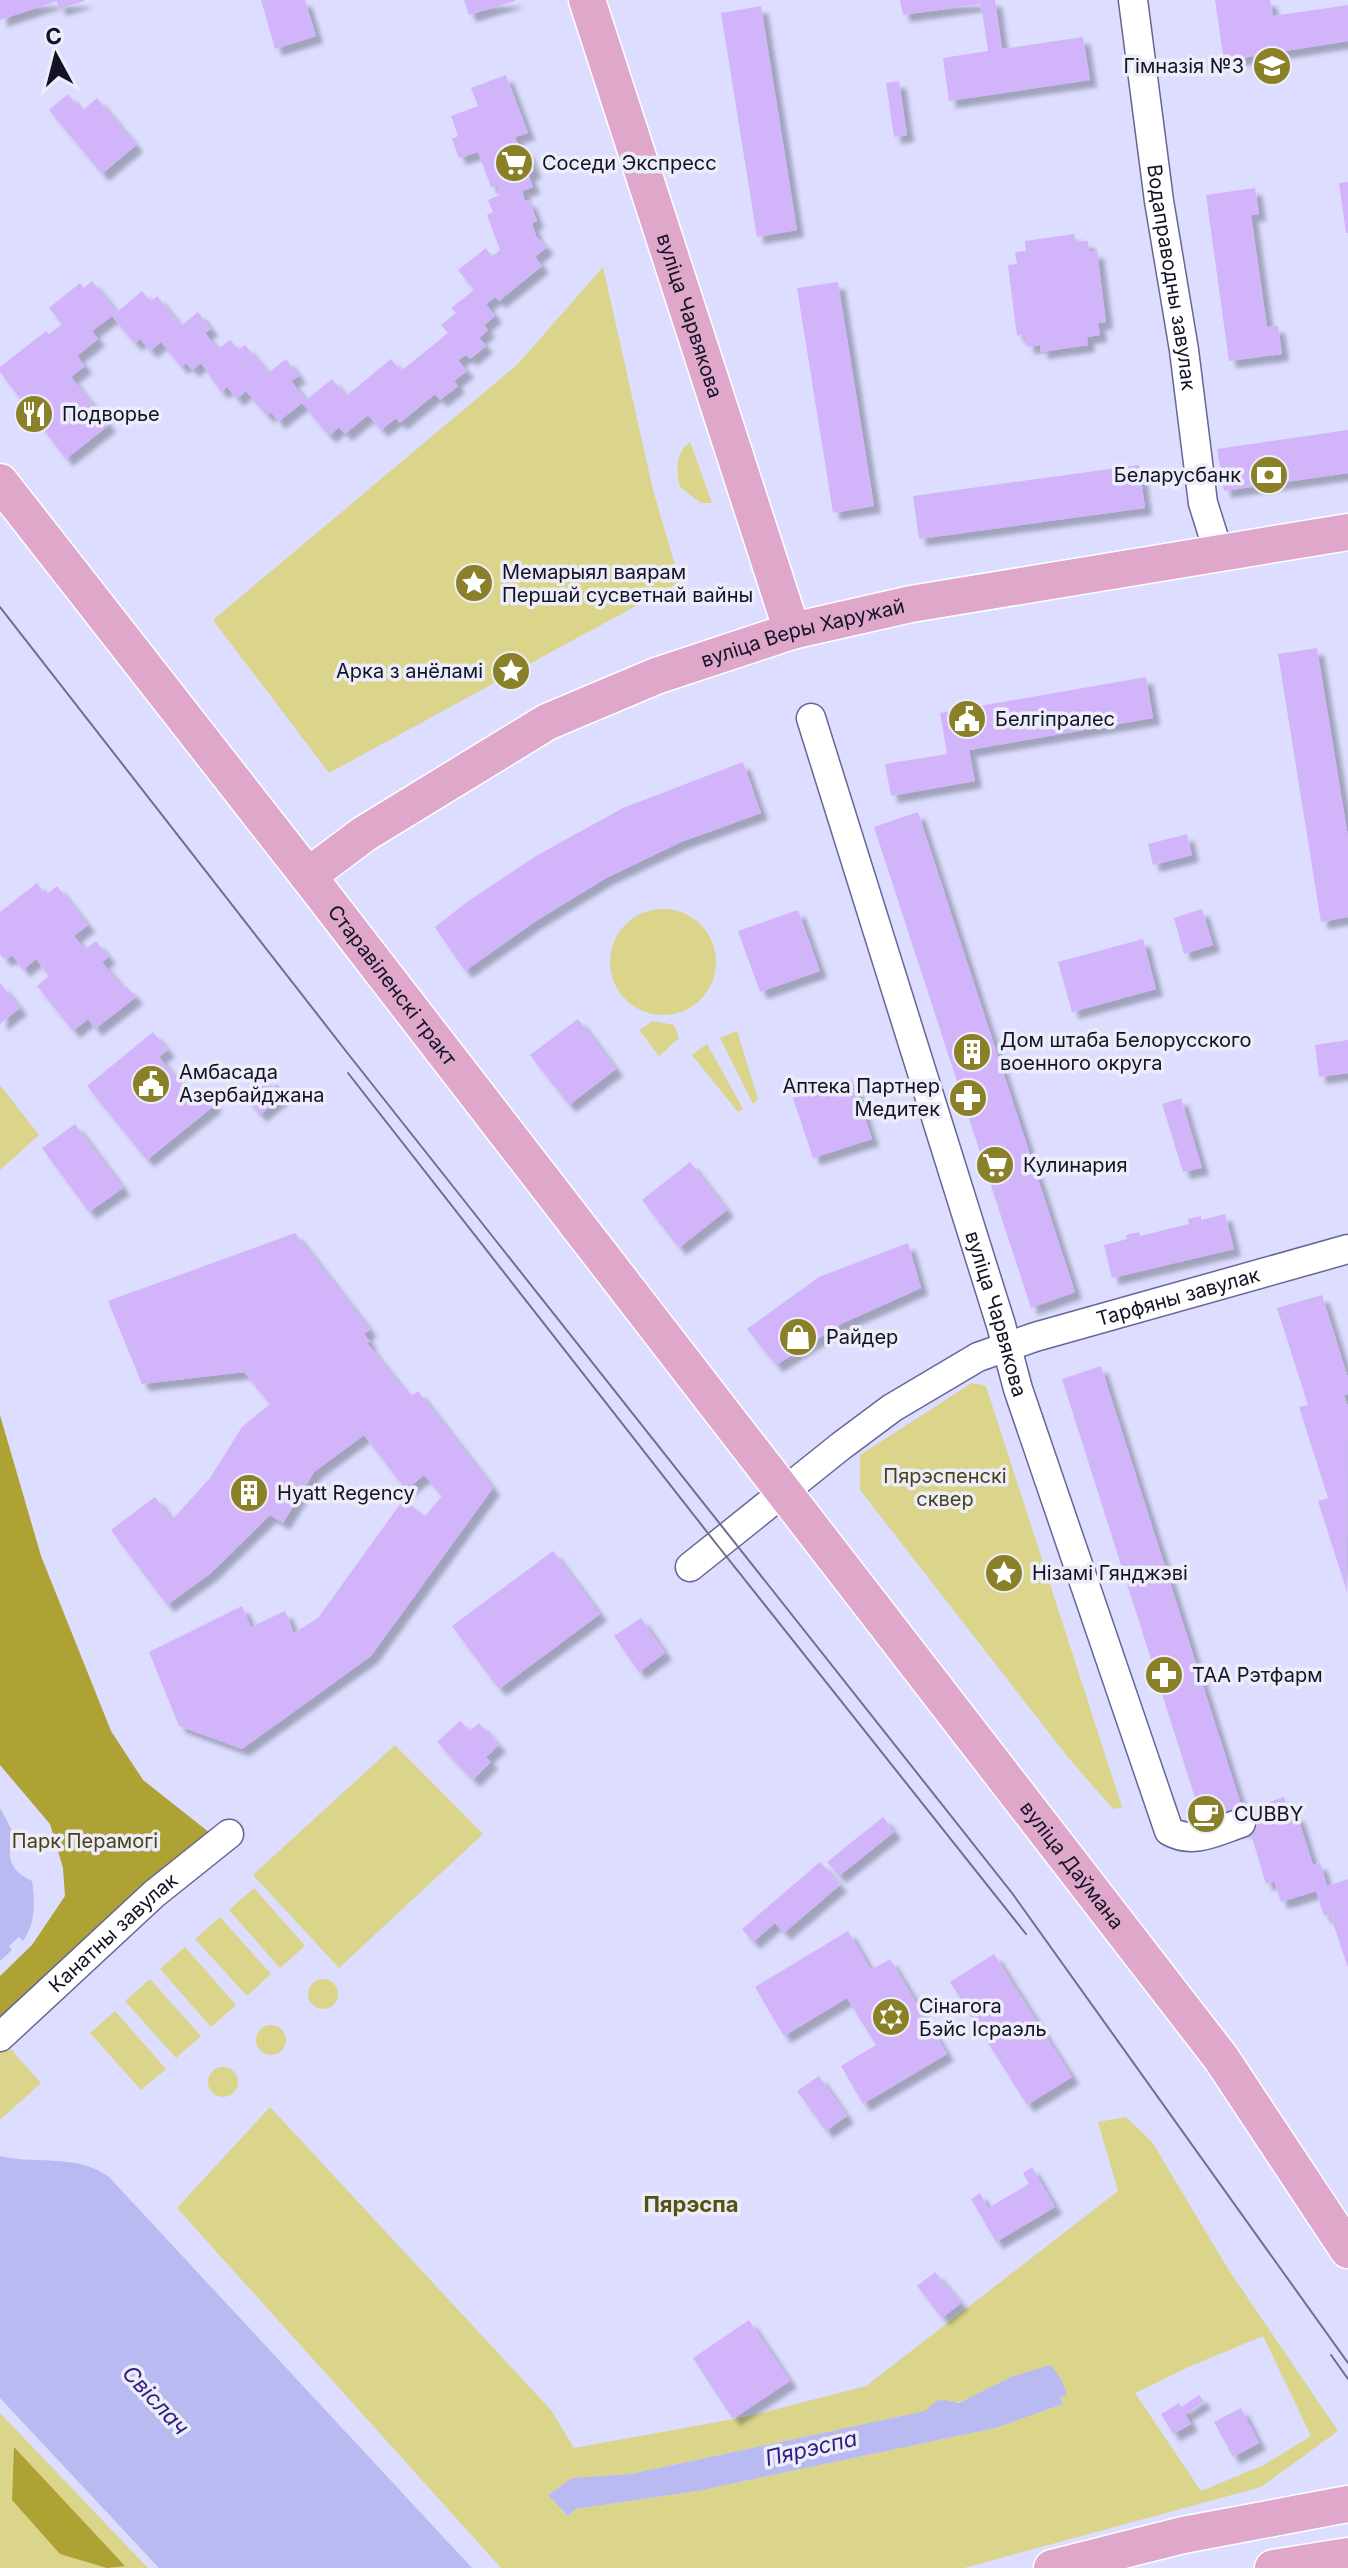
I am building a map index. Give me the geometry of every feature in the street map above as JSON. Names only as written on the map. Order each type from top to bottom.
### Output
[{"type":"main road","name":"вуліца Чарвякова","points":[[587,0],[792,631]]},
{"type":"main road","name":"Старавіленскі тракт","points":[[0,482],[783,1490]]},
{"type":"main road","name":"вуліца Веры Харужай","points":[[308,876],[364,834],[547,722],[656,676],[792,631],[911,604],[1348,532]]},
{"type":"main road","name":"вуліца Даўмана","points":[[783,1490],[1221,2058],[1348,2250]]},
{"type":"main road","points":[[1052,2568],[1183,2535],[1348,2504]]},
{"type":"main road","points":[[1273,2568],[1348,2556]]},
{"type":"street","name":"Водаправодны завулак","points":[[1133,0],[1203,503],[1219,554]]},
{"type":"street","name":"вуліца Чарвякова","points":[[811,718],[1023,1404],[1169,1831],[1180,1838],[1195,1838],[1241,1823]]},
{"type":"street","name":"Тарфяны завулак","points":[[690,1567],[783,1490],[892,1408],[978,1357],[1348,1249]]},
{"type":"street","name":"Канатны завулак","points":[[0,2037],[154,1894],[229,1834]]},
{"type":"green space","points":[[603,267],[653,490],[680,582],[329,773],[213,620],[517,365]]},
{"type":"green space","points":[[690,442],[712,503],[701,503],[680,487],[678,462]]},
{"type":"green space","points":[[663,909],[683,913],[701,924],[712,942],[716,962],[712,982],[701,1000],[683,1011],[663,1015],[643,1011],[625,1000],[614,982],[610,962],[614,942],[625,924],[643,913]]},
{"type":"green space","points":[[653,1021],[674,1025],[679,1038],[659,1056],[639,1030]]},
{"type":"green space","points":[[737,1031],[758,1099],[753,1104],[720,1038]]},
{"type":"green space","points":[[707,1044],[743,1109],[738,1112],[692,1055]]},
{"type":"green space","points":[[0,1085],[39,1135],[0,1170]]},
{"type":"green space","name":"Пярэспенскі сквер","points":[[972,1383],[986,1386],[1122,1807],[1113,1809],[1067,1756],[860,1490],[860,1455]]},
{"type":"green space","name":"Парк Перамогі","points":[[0,1415],[41,1556],[111,1731],[143,1780],[215,1837],[0,2036],[0,1976],[32,1945],[65,1896],[63,1868],[50,1824],[0,1765]]},
{"type":"green space","points":[[395,1745],[483,1834],[339,1968],[253,1875]]},
{"type":"green space","points":[[254,1888],[305,1946],[280,1968],[229,1910]]},
{"type":"green space","points":[[220,1917],[271,1974],[247,1996],[195,1939]]},
{"type":"green space","points":[[185,1947],[236,2005],[211,2027],[160,1969]]},
{"type":"green space","points":[[150,1979],[201,2036],[176,2058],[125,2001]]},
{"type":"green space","points":[[323,1979],[334,1983],[338,1994],[334,2005],[323,2009],[312,2005],[308,1994],[312,1983]]},
{"type":"green space","points":[[115,2011],[166,2069],[141,2090],[90,2033]]},
{"type":"green space","points":[[271,2025],[282,2029],[286,2040],[282,2051],[271,2055],[260,2051],[256,2040],[260,2029]]},
{"type":"green space","points":[[6,2044],[41,2083],[0,2120],[0,2050]]},
{"type":"green space","points":[[223,2067],[234,2071],[238,2082],[234,2093],[223,2097],[212,2093],[208,2082],[212,2071]]},
{"type":"green space","points":[[270,2107],[551,2410],[574,2448],[745,2417],[866,2386],[1118,2191],[1098,2122],[1126,2117],[1152,2142],[1228,2269],[1338,2431],[1261,2487],[964,2568],[501,2568],[177,2208]],"holes":[[[1263,2336],[1311,2436],[1264,2465],[1201,2491],[1135,2393]],[[1011,2377],[1066,2395],[1060,2398],[1062,2404],[995,2428],[697,2491],[575,2509],[567,2516],[549,2495],[572,2478],[631,2474],[926,2411],[936,2403],[968,2399]]]},
{"type":"green space","points":[[0,2413],[148,2568],[0,2568]]},
{"type":"green space","points":[[14,2447],[125,2566],[107,2568],[60,2554],[12,2500]]},
{"type":"water","points":[[0,1808],[15,1836],[10,1850],[12,1863],[19,1873],[32,1881],[34,1904],[32,1920],[23,1941],[19,1937],[9,1946],[12,1950],[0,1961]]},
{"type":"water","name":"Свіслач","points":[[0,2156],[70,2162],[109,2177],[472,2568],[159,2568],[0,2398]]},
{"type":"water","points":[[1050,2365],[1066,2390],[1067,2395],[1060,2398],[1063,2404],[995,2428],[697,2491],[575,2509],[568,2516],[548,2495],[572,2478],[631,2474],[925,2411],[936,2401],[959,2403],[1011,2377]]},
{"type":"building","points":[[0,0],[84,1],[59,9],[57,1],[0,20]]},
{"type":"building","points":[[261,0],[305,0],[316,36],[275,49]]},
{"type":"building","points":[[464,0],[515,0],[515,1],[469,15]]},
{"type":"building","points":[[900,0],[995,0],[1002,49],[1083,37],[1090,80],[949,101],[943,58],[988,51],[981,4],[903,15]]},
{"type":"building","points":[[1215,0],[1270,0],[1273,16],[1348,5],[1348,41],[1224,61]]},
{"type":"building","points":[[761,6],[797,230],[757,237],[721,13]]},
{"type":"building","points":[[506,75],[528,133],[515,137],[521,152],[526,149],[534,171],[528,174],[533,187],[522,191],[537,221],[532,223],[536,236],[547,247],[535,257],[542,266],[499,301],[495,297],[486,304],[495,316],[484,325],[488,330],[479,338],[486,346],[470,359],[466,355],[458,360],[467,371],[454,381],[458,386],[440,400],[435,394],[400,423],[396,418],[381,430],[368,415],[345,434],[339,427],[329,436],[302,403],[278,422],[271,412],[267,416],[246,391],[237,399],[227,387],[221,392],[201,363],[192,370],[186,363],[181,367],[161,342],[150,351],[140,339],[135,344],[112,316],[92,331],[98,339],[77,356],[85,366],[71,377],[109,425],[66,459],[0,372],[0,367],[46,331],[49,334],[62,324],[49,308],[80,283],[84,288],[92,281],[117,312],[142,291],[150,302],[157,296],[181,326],[198,312],[211,329],[205,333],[218,349],[230,340],[239,350],[245,345],[268,373],[286,359],[299,376],[291,381],[306,400],[332,379],[346,396],[391,359],[401,371],[448,333],[441,325],[456,313],[451,308],[474,290],[458,270],[486,248],[492,257],[500,250],[487,215],[493,212],[488,200],[500,195],[497,185],[491,187],[478,152],[459,158],[452,139],[458,136],[451,116],[478,106],[471,88]]},
{"type":"building","points":[[899,81],[907,135],[894,137],[886,83]]},
{"type":"building","points":[[68,94],[82,111],[97,98],[136,145],[102,174],[49,110]]},
{"type":"building","points":[[1348,182],[1348,233],[1346,233],[1339,183]]},
{"type":"building","points":[[1255,188],[1259,214],[1251,215],[1267,327],[1278,326],[1282,354],[1229,361],[1206,195]]},
{"type":"building","points":[[1074,234],[1076,242],[1088,241],[1089,252],[1097,251],[1106,322],[1098,323],[1100,335],[1087,337],[1088,345],[1041,352],[1040,345],[1027,347],[1025,334],[1017,336],[1008,265],[1017,264],[1015,252],[1026,251],[1025,241]]},
{"type":"building","points":[[838,282],[874,506],[833,513],[797,288]]},
{"type":"building","points":[[1348,430],[1348,473],[1224,491],[1217,449]]},
{"type":"building","points":[[1139,465],[1145,508],[919,539],[913,496]]},
{"type":"building","points":[[1317,648],[1348,837],[1348,917],[1321,922],[1278,654]]},
{"type":"building","points":[[1146,677],[1153,718],[969,750],[975,781],[891,796],[885,764],[947,754],[940,713]]},
{"type":"building","points":[[743,762],[761,813],[681,842],[606,878],[536,921],[465,971],[435,927],[536,856],[623,808]]},
{"type":"building","name":"Дом штаба Белорусского военного округа","points":[[918,812],[1075,1292],[1031,1308],[874,827]]},
{"type":"building","points":[[1187,834],[1192,855],[1153,865],[1148,844]]},
{"type":"building","points":[[37,883],[46,895],[57,886],[88,925],[74,936],[85,949],[96,941],[109,957],[102,962],[124,989],[127,987],[136,997],[95,1029],[88,1019],[73,1031],[37,986],[49,976],[36,959],[23,970],[13,956],[4,959],[0,954],[0,912]]},
{"type":"building","points":[[1202,909],[1213,945],[1184,954],[1174,918]]},
{"type":"building","points":[[798,910],[820,971],[760,992],[738,931]]},
{"type":"building","points":[[1143,939],[1156,989],[1072,1012],[1058,962]]},
{"type":"building","points":[[0,983],[20,1008],[0,1024]]},
{"type":"building","points":[[578,1019],[616,1069],[569,1105],[530,1055]]},
{"type":"building","points":[[153,1032],[168,1050],[159,1057],[190,1096],[201,1088],[215,1105],[147,1160],[87,1086]]},
{"type":"building","points":[[1348,1040],[1348,1073],[1319,1077],[1315,1045]]},
{"type":"building","points":[[262,1078],[271,1089],[277,1084],[285,1094],[260,1115],[243,1095]]},
{"type":"building","points":[[852,1079],[872,1139],[813,1158],[793,1098]]},
{"type":"building","points":[[1181,1098],[1202,1168],[1183,1172],[1162,1104]]},
{"type":"building","points":[[75,1124],[123,1188],[89,1212],[42,1148]]},
{"type":"building","points":[[690,1162],[727,1210],[679,1248],[642,1200]]},
{"type":"building","points":[[1225,1214],[1234,1249],[1112,1278],[1104,1245],[1127,1239],[1126,1235],[1139,1232],[1140,1236],[1189,1224],[1188,1219],[1201,1216],[1201,1220]]},
{"type":"building","name":"Hyatt Regency","points":[[295,1233],[370,1330],[364,1334],[370,1342],[367,1343],[404,1390],[406,1388],[412,1396],[418,1391],[493,1488],[371,1656],[242,1749],[179,1726],[149,1652],[242,1606],[251,1627],[285,1611],[294,1633],[318,1618],[403,1500],[425,1516],[442,1496],[424,1475],[406,1490],[364,1435],[314,1472],[283,1523],[270,1515],[211,1573],[167,1605],[111,1530],[155,1497],[172,1520],[210,1478],[242,1427],[270,1404],[244,1372],[142,1384],[108,1301]]},
{"type":"building","points":[[908,1243],[921,1288],[843,1323],[776,1365],[747,1329],[819,1277]]},
{"type":"building","points":[[1322,1295],[1348,1378],[1348,1394],[1344,1395],[1348,1407],[1347,1592],[1318,1501],[1328,1498],[1299,1407],[1308,1405],[1277,1308]]},
{"type":"building","points":[[1101,1366],[1243,1811],[1284,1797],[1291,1817],[1297,1814],[1313,1865],[1320,1863],[1327,1886],[1348,1879],[1348,1968],[1330,1914],[1324,1916],[1316,1891],[1281,1902],[1274,1881],[1266,1884],[1250,1831],[1203,1823],[1062,1379]]},
{"type":"building","points":[[553,1551],[600,1614],[499,1689],[452,1626]]},
{"type":"building","points":[[641,1618],[665,1653],[639,1672],[614,1636]]},
{"type":"building","points":[[460,1721],[470,1731],[479,1723],[499,1745],[486,1757],[491,1762],[473,1780],[437,1742]]},
{"type":"building","points":[[883,1817],[894,1832],[839,1876],[827,1862]]},
{"type":"building","points":[[820,1862],[840,1885],[784,1933],[775,1923],[753,1942],[742,1929]]},
{"type":"building","name":"Сінагога Бэйс Ісраэль","points":[[848,1931],[871,1970],[890,1959],[947,2054],[863,2104],[841,2066],[876,2045],[847,1998],[784,2036],[755,1987]]},
{"type":"building","points":[[994,1954],[1072,2077],[1027,2105],[950,1982]]},
{"type":"building","points":[[819,2076],[847,2116],[826,2131],[797,2091]]},
{"type":"building","points":[[1032,2167],[1055,2207],[996,2242],[971,2199],[980,2193],[988,2208],[1029,2184],[1023,2173]]},
{"type":"building","points":[[935,2272],[961,2303],[942,2318],[917,2286]]},
{"type":"building","points":[[749,2320],[790,2381],[733,2419],[693,2358]]},
{"type":"building","points":[[1199,2395],[1204,2402],[1185,2414],[1191,2424],[1173,2434],[1161,2414],[1179,2403],[1181,2407]]},
{"type":"building","points":[[1241,2408],[1259,2443],[1233,2457],[1214,2422]]},
{"type":"tram line","points":[[0,607],[349,1055],[1012,1893],[1348,2363]]},
{"type":"tram line","points":[[348,1073],[1026,1934]]},
{"type":"tram line","points":[[1331,2355],[1348,2379]]},
{"type":"place","name":"Гімназія №3","points":[[1272,66]]},
{"type":"place","name":"Соседи Экспресс","points":[[514,163]]},
{"type":"place","name":"Подворье","points":[[34,414]]},
{"type":"place","name":"Беларусбанк","points":[[1269,475]]},
{"type":"place","name":"Мемарыял ваярам Першай сусветнай вайны","points":[[474,583]]},
{"type":"place","name":"Арка з анёламі","points":[[511,671]]},
{"type":"place","name":"Белгіпралес","points":[[967,719]]},
{"type":"place","name":"Дом штаба Белорусского военного округа","points":[[972,1052]]},
{"type":"place","name":"Амбасада Азербайджана","points":[[151,1084]]},
{"type":"place","name":"Аптека Партнер Медитек","points":[[968,1098]]},
{"type":"place","name":"Кулинария","points":[[995,1165]]},
{"type":"place","name":"Райдер","points":[[798,1337]]},
{"type":"place","name":"Hyatt Regency","points":[[249,1493]]},
{"type":"place","name":"Нізамі Гянджэві","points":[[1004,1573]]},
{"type":"place","name":"ТАА Рэтфарм","points":[[1164,1675]]},
{"type":"place","name":"CUBBY","points":[[1206,1814]]},
{"type":"place","name":"Сінагога Бэйс Ісраэль","points":[[891,2017]]},
{"type":"district","name":"Пярэспа","points":[[691,2204]]}]
